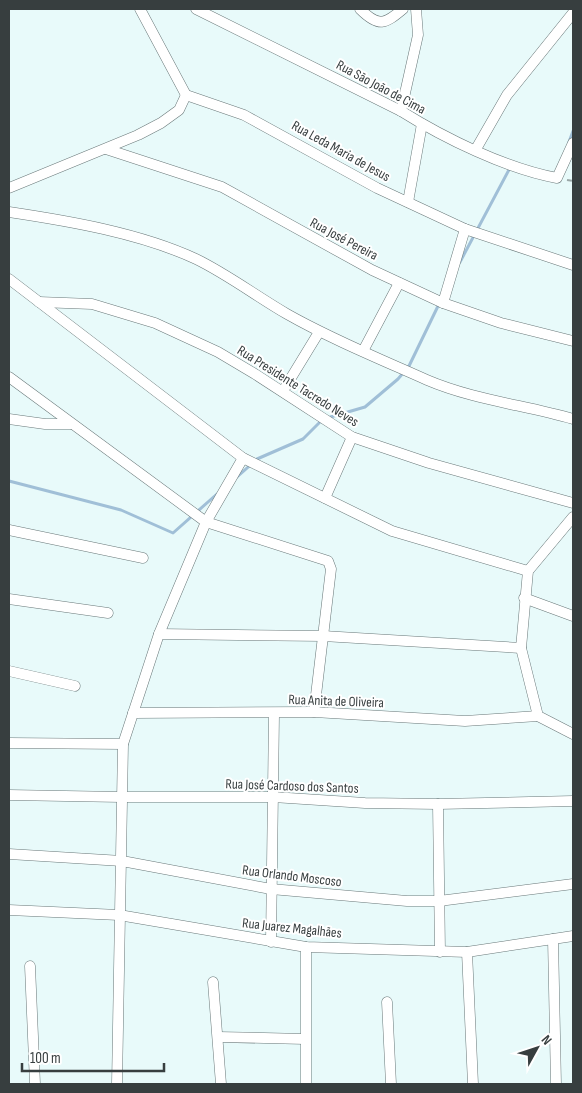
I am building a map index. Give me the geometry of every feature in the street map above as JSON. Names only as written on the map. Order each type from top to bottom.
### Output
[{"type":"street","points":[[9,188],[106,149],[168,119],[179,110],[186,95],[140,9]]},
{"type":"street","name":"Rua São João de Cima","points":[[196,9],[400,111],[422,124],[528,172],[557,178],[573,143]]},
{"type":"street","points":[[360,9],[380,23],[388,22],[403,9]]},
{"type":"street","points":[[400,111],[418,35],[416,9]]},
{"type":"street","points":[[476,149],[507,95],[573,13]]},
{"type":"street","name":"Rua Leda Maria de Jesus","points":[[186,95],[244,115],[408,202],[465,229],[573,265]]},
{"type":"street","points":[[408,202],[422,124]]},
{"type":"street","name":"Rua José Pereira","points":[[106,149],[222,187],[399,283],[443,303],[501,324],[573,341]]},
{"type":"street","points":[[9,212],[88,226],[179,252],[212,268],[252,294],[319,332],[429,381],[479,397],[573,419]]},
{"type":"street","points":[[443,303],[465,229]]},
{"type":"street","points":[[9,279],[243,458],[392,530],[528,571]]},
{"type":"street","points":[[363,350],[399,283]]},
{"type":"street","name":"Rua Presidente Tacredo Neves","points":[[39,302],[92,304],[155,323],[218,352],[283,391],[352,437],[429,463],[573,503]]},
{"type":"street","points":[[283,391],[319,332]]},
{"type":"street","points":[[9,376],[71,424],[206,522],[328,561],[331,569],[314,712]]},
{"type":"street","points":[[9,419],[45,424],[71,424]]},
{"type":"street","points":[[325,498],[352,437]]},
{"type":"street","points":[[117,1084],[123,744],[159,634],[206,522],[243,458]]},
{"type":"street","points":[[573,517],[569,529],[528,571],[524,598],[521,648],[538,716],[573,734]]},
{"type":"street","points":[[9,530],[143,558]]},
{"type":"street","points":[[524,598],[573,616]]},
{"type":"street","points":[[9,599],[108,613]]},
{"type":"street","points":[[159,634],[323,636],[521,648]]},
{"type":"street","points":[[9,671],[76,686]]},
{"type":"street","name":"Rua Anita de Oliveira","points":[[134,713],[274,714],[314,712],[465,721],[538,716]]},
{"type":"street","points":[[271,942],[274,714]]},
{"type":"street","points":[[9,743],[123,744]]},
{"type":"street","name":"Rua José Cardoso dos Santos","points":[[9,795],[273,797],[365,803],[438,804],[573,801]]},
{"type":"street","points":[[438,804],[440,952]]},
{"type":"street","name":"Rua Orlando Moscoso","points":[[9,854],[122,861],[271,890],[407,901],[439,901],[573,884]]},
{"type":"street","name":"Rua Juarez Magalhães","points":[[9,910],[119,915],[306,947],[467,952],[573,936]]},
{"type":"street","points":[[553,939],[556,1084]]},
{"type":"street","points":[[306,947],[306,1084]]},
{"type":"street","points":[[467,952],[473,1084]]},
{"type":"street","points":[[30,966],[35,1084]]},
{"type":"street","points":[[213,982],[221,1084]]},
{"type":"street","points":[[386,1002],[391,1084]]},
{"type":"street","points":[[218,1036],[305,1039]]},
{"type":"waterway","points":[[569,142],[573,131]]},
{"type":"waterway","points":[[460,262],[511,166]]},
{"type":"waterway","points":[[327,418],[365,407],[398,379],[409,366],[439,304]]},
{"type":"waterway","points":[[237,477],[257,459],[303,439],[322,420]]},
{"type":"waterway","points":[[9,481],[121,510],[173,533],[217,494]]}]
